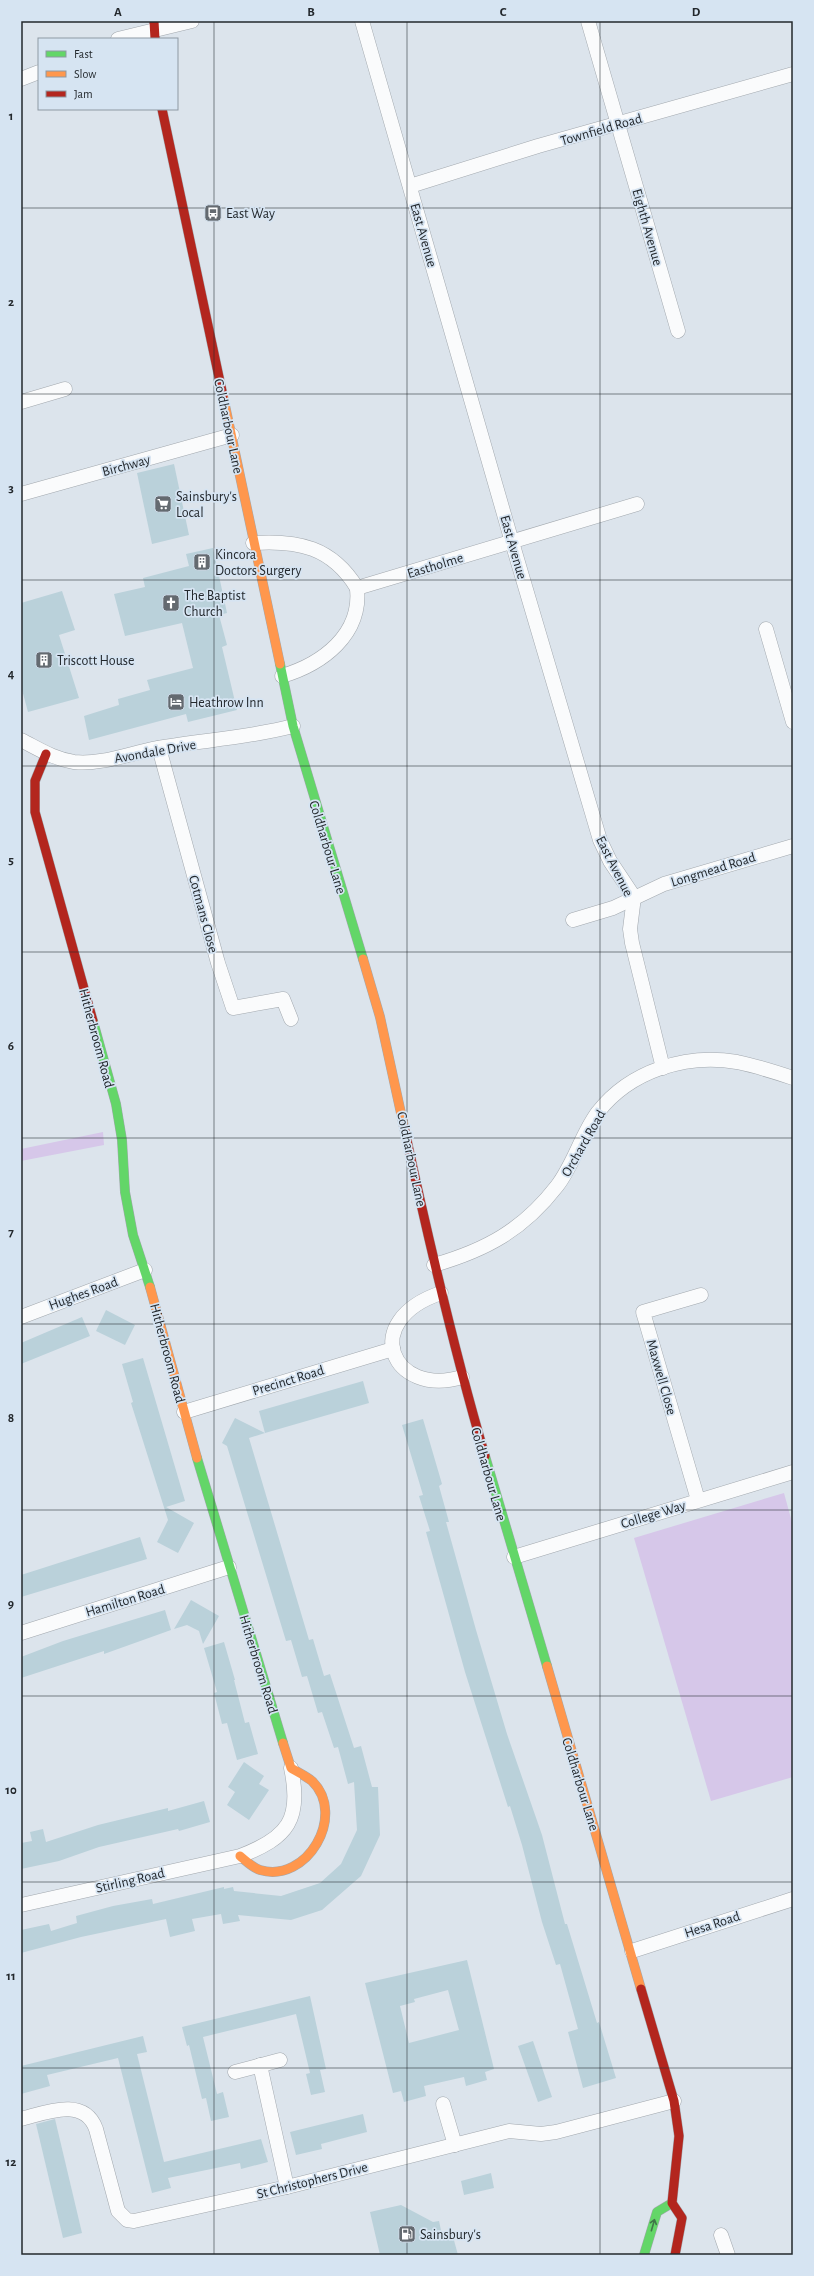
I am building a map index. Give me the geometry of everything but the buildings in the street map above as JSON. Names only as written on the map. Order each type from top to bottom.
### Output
[{"type":"street","points":[[122,38],[192,21]]},
{"type":"street","name":"East Avenue","points":[[362,21],[512,542],[600,840],[610,861],[634,897],[630,929],[632,942],[663,1068]]},
{"type":"street","name":"Eighth Avenue","points":[[588,21],[678,331]]},
{"type":"street","points":[[21,79],[38,72]]},
{"type":"street","name":"Townfield Road","points":[[410,186],[538,146],[793,74]]},
{"type":"street","name":"Coldharbour Lane","points":[[162,110],[232,435],[253,543],[292,726],[380,1017],[440,1293],[462,1377],[514,1557],[632,1951],[674,2101],[679,2136],[672,2203]]},
{"type":"street","points":[[21,402],[66,389]]},
{"type":"street","name":"Birchway","points":[[21,494],[232,435]]},
{"type":"street","name":"Eastholme","points":[[357,588],[637,504]]},
{"type":"street","points":[[253,543],[284,542],[310,547],[339,565],[357,588],[354,615],[341,642],[303,670],[282,676]]},
{"type":"street","points":[[766,629],[793,722]]},
{"type":"street","name":"Avondale Drive","points":[[21,740],[46,754],[65,760],[84,762],[108,760],[159,748],[273,731],[292,726]]},
{"type":"street","name":"Cotmans Close","points":[[159,748],[218,963],[233,1008],[283,999],[291,1019]]},
{"type":"street","name":"Hitherbroom Road","points":[[46,754],[35,781],[35,812],[116,1104],[122,1140],[126,1199],[133,1235],[146,1270],[184,1412],[229,1568],[291,1768]]},
{"type":"street","name":"Longmead Road","points":[[573,920],[607,910],[664,884],[793,846]]},
{"type":"street","name":"Orchard Road","points":[[434,1265],[483,1248],[509,1234],[522,1222],[564,1177],[592,1122],[606,1104],[635,1079],[663,1068],[695,1062],[724,1061],[757,1067],[793,1078]]},
{"type":"street","name":"Hughes Road","points":[[21,1317],[146,1270]]},
{"type":"street","points":[[440,1293],[420,1302],[399,1318],[392,1336],[392,1349],[400,1366],[415,1374],[443,1380],[462,1377]]},
{"type":"street","name":"Maxwell Close","points":[[698,1500],[642,1312],[701,1295]]},
{"type":"street","name":"Precinct Road","points":[[184,1412],[392,1349]]},
{"type":"street","name":"College Way","points":[[514,1557],[793,1472]]},
{"type":"street","name":"Hamilton Road","points":[[21,1633],[229,1568]]},
{"type":"street","points":[[240,1856],[260,1870],[277,1872],[298,1864],[306,1858],[317,1843],[326,1816],[324,1799],[311,1779],[291,1768]]},
{"type":"street","name":"Stirling Road","points":[[21,1905],[240,1856],[262,1847],[276,1838],[286,1827],[292,1817],[295,1799],[291,1768]]},
{"type":"street","name":"Hesa Road","points":[[632,1951],[793,1898]]},
{"type":"street","points":[[234,2072],[280,2060]]},
{"type":"street","points":[[260,2065],[287,2187]]},
{"type":"street","name":"St Christophers Drive","points":[[21,2119],[62,2108],[77,2110],[89,2117],[96,2129],[116,2207],[121,2215],[127,2220],[143,2220],[287,2187],[509,2131],[541,2134],[556,2132],[674,2101]]},
{"type":"street","points":[[443,2104],[455,2145]]},
{"type":"street","points":[[644,2255],[657,2212],[672,2203],[682,2218],[676,2255]]},
{"type":"street","points":[[721,2235],[728,2255]]},
{"type":"shaded area","points":[[103,1132],[104,1145],[21,1161],[21,1149]]},
{"type":"shaded area","points":[[784,1493],[793,1526],[793,1777],[711,1801],[634,1538]]},
{"type":"traffic: fast","points":[[280,664],[293,726],[363,959]]},
{"type":"traffic: fast","points":[[93,1021],[116,1104],[122,1140],[125,1192],[133,1235],[150,1287]]},
{"type":"traffic: fast","points":[[485,1456],[547,1666]]},
{"type":"traffic: fast","points":[[197,1458],[283,1743]]},
{"type":"traffic: fast","points":[[644,2255],[657,2212],[672,2203]]},
{"type":"traffic: slow","points":[[223,396],[280,664]]},
{"type":"traffic: slow","points":[[363,959],[380,1017],[404,1127]]},
{"type":"traffic: slow","points":[[150,1287],[197,1458]]},
{"type":"traffic: slow","points":[[547,1666],[641,1989]]},
{"type":"traffic: slow","points":[[240,1856],[257,1869],[277,1872],[293,1867],[306,1857],[317,1844],[323,1828],[325,1811],[322,1795],[312,1781],[291,1768],[283,1743]]},
{"type":"traffic: jam","points":[[154,21],[155,38]]},
{"type":"traffic: jam","points":[[162,110],[223,396]]},
{"type":"traffic: jam","points":[[46,754],[35,781],[35,812],[93,1021]]},
{"type":"traffic: jam","points":[[404,1127],[422,1210],[462,1374],[485,1456]]},
{"type":"traffic: jam","points":[[641,1989],[674,2101],[679,2136],[672,2203],[682,2218],[675,2255]]},
{"type":"place","name":"East Way","points":[[213,213]]},
{"type":"place","name":"Sainsbury's Local","points":[[163,504]]},
{"type":"place","name":"Kincora Doctors Surgery","points":[[202,562]]},
{"type":"place","name":"The Baptist Church","points":[[171,603]]},
{"type":"place","name":"Triscott House","points":[[44,660]]},
{"type":"place","name":"Heathrow Inn","points":[[176,702]]},
{"type":"place","name":"Sainsbury's","points":[[407,2234]]}]
